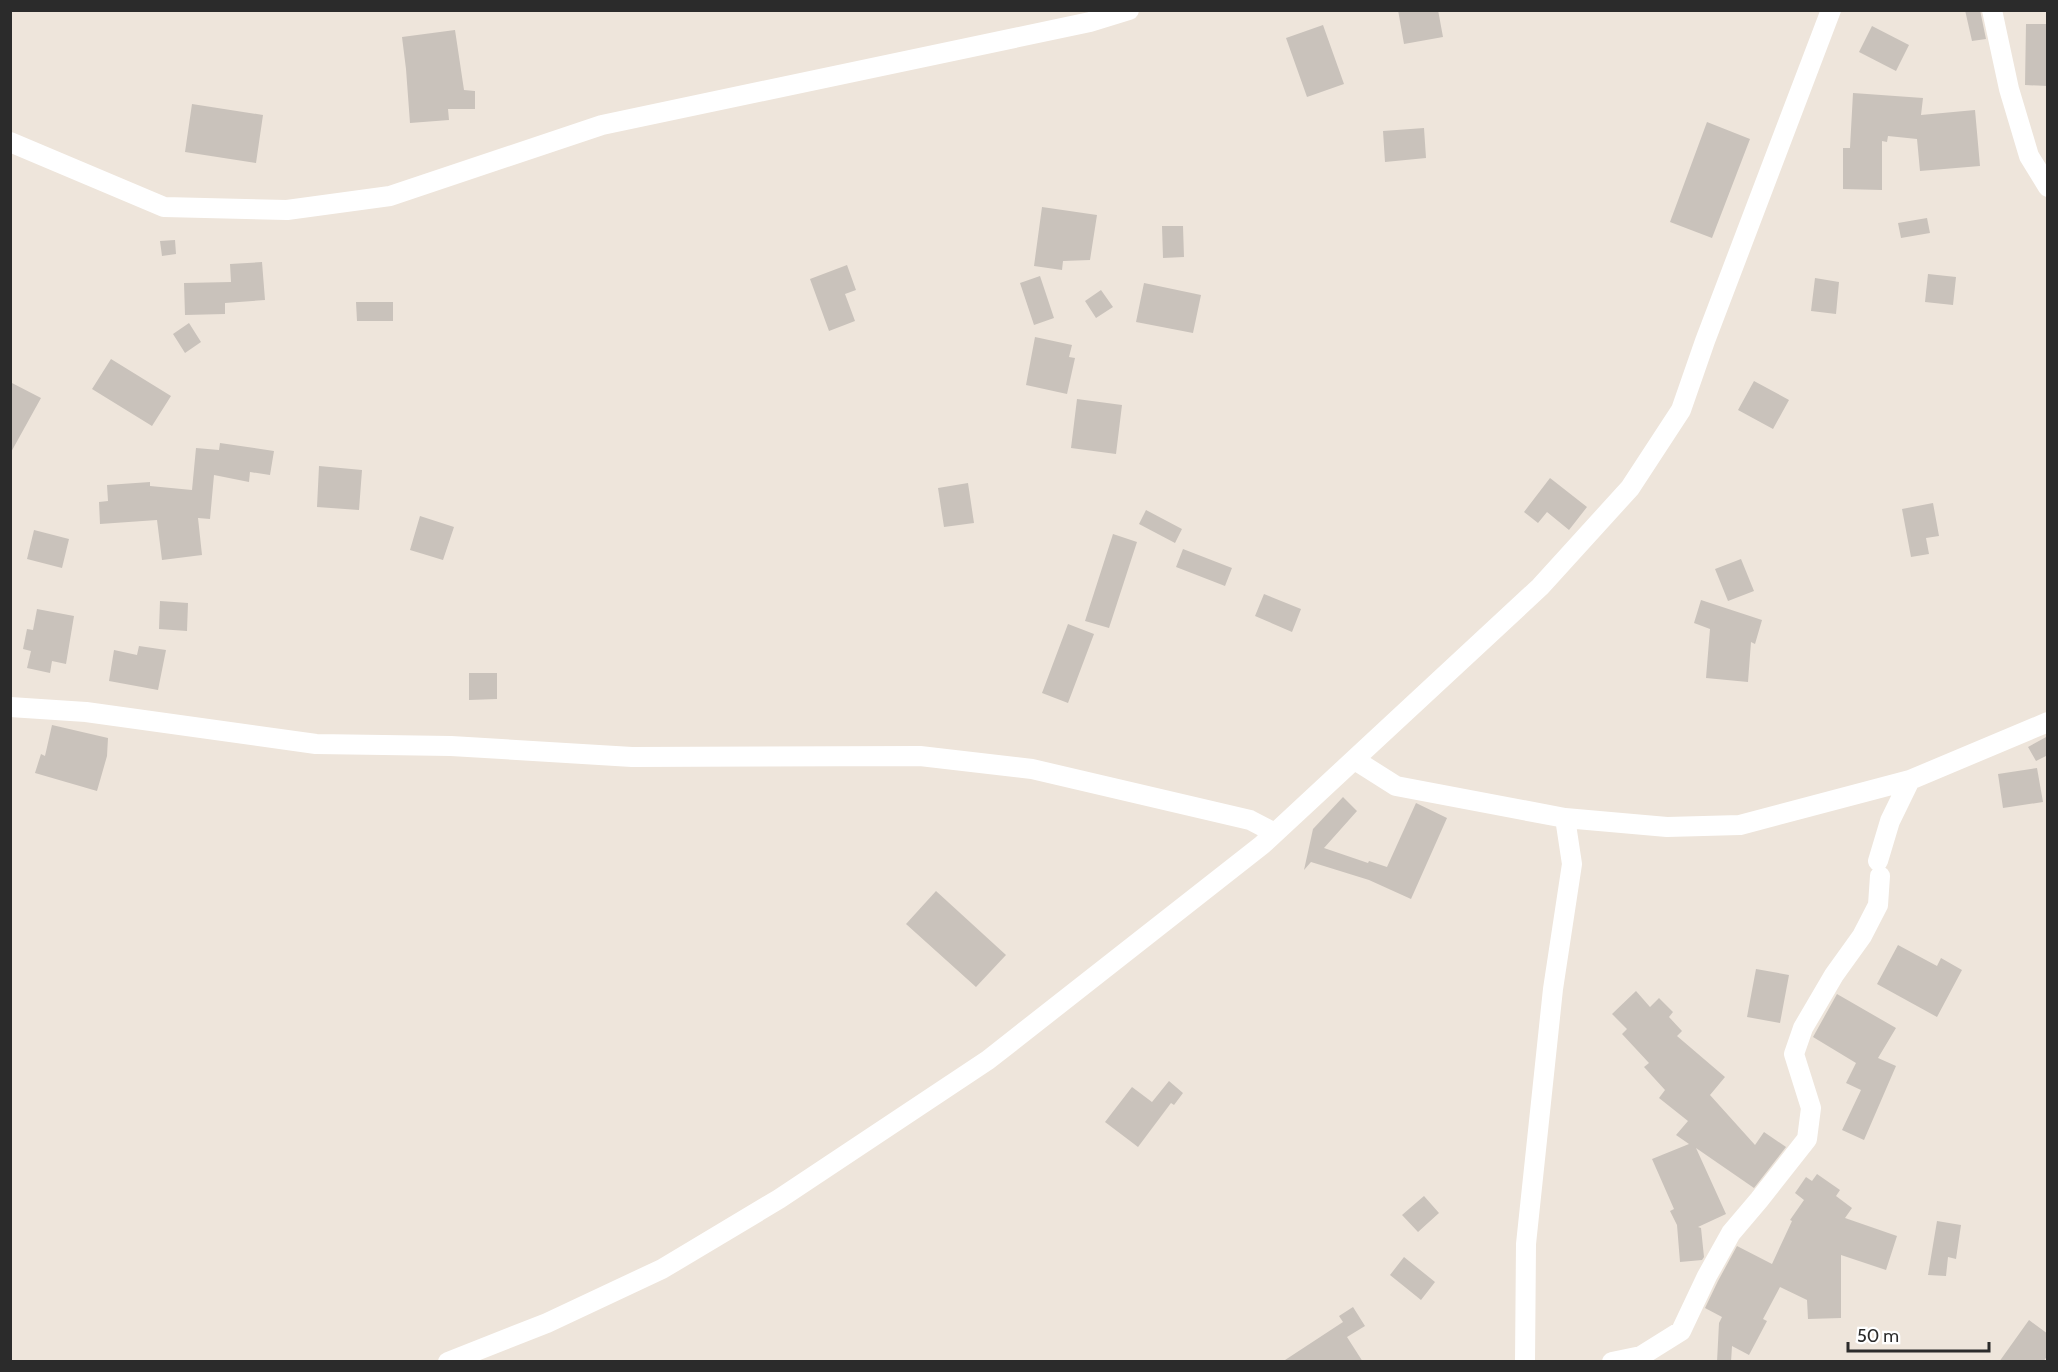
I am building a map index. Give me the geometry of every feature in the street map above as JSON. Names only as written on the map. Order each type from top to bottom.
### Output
[{"type":"street","points":[[10,142],[164,207],[287,210],[390,196],[602,125],[1090,22],[1129,10]]},
{"type":"street","points":[[448,1362],[547,1323],[662,1269],[779,1199],[988,1060],[1253,852],[1540,587],[1630,488],[1681,410],[1831,10]]},
{"type":"street","points":[[1992,10],[2009,89],[2029,156],[2048,187]]},
{"type":"street","points":[[10,707],[86,712],[316,744],[451,746],[632,757],[920,756],[1032,769],[1250,820],[1275,833]]},
{"type":"street","points":[[1355,760],[1396,786],[1565,818],[1667,827],[1740,825],[1910,780],[2048,722]]},
{"type":"street","points":[[1612,1362],[1641,1356],[1681,1331],[1707,1276],[1731,1233],[1760,1200],[1807,1139],[1811,1108],[1794,1054],[1803,1028],[1834,975],[1862,936],[1878,904],[1879,868],[1890,821],[1910,780]]},
{"type":"street","points":[[1525,1362],[1526,1244],[1553,989],[1572,864],[1565,818]]},
{"type":"building","points":[[1398,10],[1438,10],[1443,37],[1404,44]]},
{"type":"building","points":[[1965,10],[1980,10],[1986,39],[1972,41]]},
{"type":"building","points":[[2026,24],[2048,24],[2048,86],[2025,85]]},
{"type":"building","points":[[1323,25],[1344,84],[1307,97],[1286,38]]},
{"type":"building","points":[[1872,26],[1909,45],[1896,71],[1859,52]]},
{"type":"building","points":[[455,30],[464,90],[475,91],[475,109],[448,109],[449,120],[410,123],[402,37]]},
{"type":"building","points":[[1853,93],[1923,98],[1921,115],[1975,110],[1980,166],[1920,171],[1917,139],[1888,136],[1887,142],[1882,141],[1882,190],[1843,189],[1843,148],[1850,148]]},
{"type":"building","points":[[192,104],[263,115],[256,163],[185,152]]},
{"type":"building","points":[[1707,122],[1750,139],[1712,238],[1670,222]]},
{"type":"building","points":[[1424,128],[1426,158],[1385,162],[1383,131]]},
{"type":"building","points":[[1042,207],[1097,215],[1090,260],[1063,261],[1062,270],[1034,266]]},
{"type":"building","points":[[1927,218],[1930,233],[1901,238],[1898,223]]},
{"type":"building","points":[[1162,226],[1183,226],[1184,257],[1163,258]]},
{"type":"building","points":[[175,240],[176,254],[162,256],[160,241]]},
{"type":"building","points":[[262,262],[265,300],[225,303],[225,314],[185,315],[184,283],[231,282],[230,264]]},
{"type":"building","points":[[847,265],[856,290],[845,294],[855,321],[829,331],[810,279]]},
{"type":"building","points":[[1928,274],[1956,277],[1953,305],[1925,302]]},
{"type":"building","points":[[1040,276],[1054,318],[1034,325],[1020,283]]},
{"type":"building","points":[[1815,278],[1839,282],[1836,314],[1811,311]]},
{"type":"building","points":[[1144,283],[1201,295],[1193,333],[1136,322]]},
{"type":"building","points":[[1101,290],[1113,307],[1096,318],[1085,301]]},
{"type":"building","points":[[356,302],[393,302],[393,321],[357,321]]},
{"type":"building","points":[[189,323],[201,342],[185,353],[173,334]]},
{"type":"building","points":[[1035,337],[1072,345],[1069,357],[1075,358],[1067,394],[1026,385]]},
{"type":"building","points":[[111,359],[171,396],[152,426],[92,389]]},
{"type":"building","points":[[1754,381],[1789,400],[1773,429],[1738,410]]},
{"type":"building","points":[[10,382],[41,398],[10,454]]},
{"type":"building","points":[[1077,399],[1122,405],[1116,454],[1071,448]]},
{"type":"building","points":[[220,443],[274,451],[270,475],[250,472],[249,482],[214,475],[210,519],[198,518],[202,555],[162,560],[157,520],[100,524],[99,502],[108,501],[107,485],[150,482],[150,486],[192,490],[196,448],[219,450]]},
{"type":"building","points":[[319,466],[362,470],[359,510],[317,507]]},
{"type":"building","points":[[1550,478],[1587,507],[1569,530],[1547,512],[1538,523],[1524,512]]},
{"type":"building","points":[[968,483],[974,523],[944,527],[938,488]]},
{"type":"building","points":[[1933,503],[1939,536],[1926,538],[1929,554],[1911,557],[1902,509]]},
{"type":"building","points":[[1146,510],[1182,529],[1175,543],[1139,524]]},
{"type":"building","points":[[420,516],[454,527],[443,560],[410,550]]},
{"type":"building","points":[[34,530],[69,539],[62,568],[27,559]]},
{"type":"building","points":[[1113,534],[1137,542],[1109,628],[1085,621]]},
{"type":"building","points":[[1183,549],[1232,568],[1225,586],[1176,567]]},
{"type":"building","points":[[1741,559],[1754,591],[1728,601],[1715,569]]},
{"type":"building","points":[[1264,594],[1301,609],[1292,632],[1255,616]]},
{"type":"building","points":[[1701,600],[1762,620],[1755,644],[1751,642],[1748,682],[1706,678],[1710,629],[1694,623]]},
{"type":"building","points":[[160,601],[188,603],[187,631],[159,629]]},
{"type":"building","points":[[37,609],[74,616],[66,664],[52,661],[50,673],[27,668],[31,651],[23,649],[27,629],[33,630]]},
{"type":"building","points":[[1068,624],[1094,634],[1068,703],[1042,693]]},
{"type":"building","points":[[139,646],[166,650],[158,690],[109,681],[114,650],[137,655]]},
{"type":"building","points":[[469,673],[497,673],[497,699],[469,700]]},
{"type":"building","points":[[52,725],[108,738],[107,756],[97,791],[35,773],[41,754],[45,756]]},
{"type":"building","points":[[2048,736],[2048,755],[2036,761],[2028,747]]},
{"type":"building","points":[[2037,768],[2043,802],[2003,808],[1998,774]]},
{"type":"building","points":[[1343,797],[1357,811],[1324,848],[1387,867],[1416,803],[1447,818],[1411,899],[1369,880],[1311,862],[1304,870],[1313,829]]},
{"type":"building","points":[[936,891],[1006,955],[976,987],[906,924]]},
{"type":"building","points":[[1898,945],[1937,966],[1941,958],[1962,970],[1937,1017],[1877,984]]},
{"type":"building","points":[[1756,969],[1789,975],[1780,1023],[1747,1017]]},
{"type":"building","points":[[1636,991],[1650,1007],[1659,998],[1673,1012],[1669,1017],[1682,1031],[1677,1036],[1725,1077],[1710,1095],[1755,1145],[1764,1132],[1786,1147],[1754,1188],[1696,1148],[1726,1214],[1698,1227],[1701,1228],[1704,1257],[1702,1260],[1680,1262],[1677,1225],[1670,1211],[1674,1209],[1652,1159],[1689,1144],[1676,1135],[1688,1121],[1659,1098],[1665,1090],[1644,1067],[1649,1063],[1622,1034],[1627,1029],[1612,1014]]},
{"type":"building","points":[[1837,994],[1896,1028],[1878,1058],[1896,1066],[1864,1140],[1842,1130],[1861,1090],[1846,1083],[1856,1063],[1813,1037]]},
{"type":"building","points":[[1169,1081],[1183,1093],[1174,1105],[1171,1103],[1138,1147],[1105,1122],[1132,1087],[1152,1102]]},
{"type":"building","points":[[1817,1174],[1840,1190],[1836,1196],[1852,1208],[1845,1218],[1897,1236],[1886,1270],[1841,1255],[1841,1318],[1808,1319],[1807,1300],[1780,1287],[1763,1319],[1767,1321],[1749,1355],[1732,1346],[1731,1362],[1717,1362],[1719,1323],[1722,1317],[1705,1308],[1718,1281],[1737,1246],[1772,1264],[1792,1221],[1790,1220],[1804,1200],[1795,1193],[1806,1177],[1812,1181]]},
{"type":"building","points":[[1424,1196],[1439,1213],[1418,1232],[1402,1215]]},
{"type":"building","points":[[1937,1221],[1961,1225],[1956,1259],[1948,1257],[1946,1276],[1928,1275]]},
{"type":"building","points":[[1404,1257],[1435,1282],[1421,1300],[1390,1275]]},
{"type":"building","points":[[1353,1307],[1365,1326],[1347,1337],[1363,1362],[1282,1362],[1343,1322],[1339,1316]]},
{"type":"building","points":[[2029,1320],[2048,1334],[2048,1355],[2043,1362],[1999,1362]]}]
